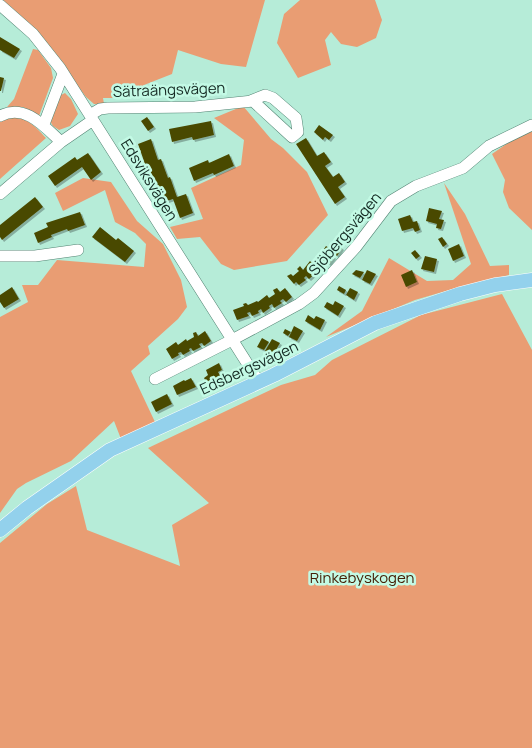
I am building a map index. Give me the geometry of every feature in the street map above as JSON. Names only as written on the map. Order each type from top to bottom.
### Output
[{"type":"main road","name":"Edsbergsvägen","points":[[0,530],[27,508],[110,450],[259,382],[375,323],[460,294],[495,285],[532,280]]},
{"type":"street","name":"Edsviksvägen","points":[[0,4],[47,50],[259,382]]},
{"type":"street","points":[[44,124],[63,74]]},
{"type":"street","name":"Sätraängsvägen","points":[[0,194],[92,118],[100,109],[196,107],[250,101]]},
{"type":"street","points":[[0,116],[8,112],[24,113],[44,124],[61,142]]},
{"type":"street","name":"Sjöbergsvägen","points":[[155,379],[298,304],[314,292],[356,247],[391,201],[416,186],[463,168],[489,146],[532,125]]},
{"type":"street","points":[[0,256],[35,256],[78,250]]},
{"type":"green space","points":[[1,0],[265,0],[246,67],[221,64],[178,50],[172,74],[144,85],[130,98],[103,98],[104,104],[94,104]]},
{"type":"green space","points":[[300,0],[375,0],[382,20],[376,38],[357,47],[341,44],[331,32],[325,40],[331,65],[298,78],[277,43],[284,14]]},
{"type":"green space","points":[[33,49],[38,50],[51,68],[53,78],[39,116],[23,107],[7,107],[14,99]]},
{"type":"green space","points":[[65,93],[71,99],[78,114],[70,126],[59,130],[50,121],[59,96]]},
{"type":"green space","points":[[243,106],[271,139],[307,172],[328,215],[287,261],[234,270],[221,264],[200,237],[177,239],[170,227],[203,219],[191,188],[241,165],[244,140],[214,118]]},
{"type":"green space","points":[[8,116],[21,118],[30,123],[46,138],[0,179],[0,121]]},
{"type":"green space","points":[[531,131],[532,230],[509,208],[503,192],[505,180],[492,154],[515,138]]},
{"type":"green space","points":[[83,178],[111,182],[137,221],[163,244],[181,280],[187,307],[178,319],[148,346],[150,354],[131,371],[155,422],[121,439],[114,421],[71,461],[17,489],[0,513],[0,317],[28,302],[22,285],[38,285],[57,260],[144,267],[146,244],[135,233],[115,222],[105,190],[63,211],[55,193]]},
{"type":"green space","points":[[444,183],[465,214],[490,266],[509,265],[509,275],[415,300],[326,337],[362,311],[389,258],[427,281],[453,280],[471,264]]},
{"type":"green space","name":"Rinkebyskogen","points":[[502,294],[532,350],[532,748],[0,748],[0,543],[47,504],[76,486],[87,530],[180,566],[172,525],[209,503],[148,448],[281,385],[315,375],[332,360],[421,315]]},
{"type":"building","points":[[0,37],[20,49],[14,58],[0,50]]},
{"type":"building","points":[[0,77],[4,78],[1,91],[0,91]]},
{"type":"building","points":[[147,117],[154,127],[148,131],[141,121]]},
{"type":"building","points":[[211,121],[214,135],[193,140],[192,137],[172,142],[169,129]]},
{"type":"building","points":[[319,125],[333,135],[329,140],[325,137],[323,140],[314,132]]},
{"type":"building","points":[[306,138],[317,156],[324,152],[331,162],[325,166],[333,177],[339,173],[345,182],[338,187],[345,197],[335,204],[296,144]]},
{"type":"building","points":[[151,139],[158,160],[161,159],[177,197],[186,194],[193,213],[180,218],[173,199],[164,202],[157,182],[155,183],[147,163],[145,164],[138,144]]},
{"type":"building","points":[[88,153],[101,172],[91,180],[82,167],[55,186],[48,176],[75,157],[77,160]]},
{"type":"building","points":[[229,154],[234,166],[194,181],[189,168],[208,160],[209,163]]},
{"type":"building","points":[[35,197],[43,207],[2,240],[0,237],[0,225]]},
{"type":"building","points":[[429,208],[442,211],[439,219],[444,220],[441,229],[436,228],[437,224],[426,221]]},
{"type":"building","points":[[80,212],[85,225],[51,235],[52,237],[38,243],[34,233],[48,227],[46,223]]},
{"type":"building","points":[[410,215],[413,222],[417,221],[420,230],[415,232],[413,228],[402,231],[398,219]]},
{"type":"building","points":[[100,227],[134,251],[125,262],[92,237]]},
{"type":"building","points":[[442,237],[447,244],[443,247],[438,239]]},
{"type":"building","points":[[333,242],[342,248],[337,256],[334,253],[332,255],[334,257],[329,264],[325,261],[325,265],[319,272],[316,269],[314,271],[316,273],[309,279],[306,276],[304,278],[306,280],[299,285],[296,282],[294,284],[287,276],[291,274],[293,276],[299,271],[297,269],[300,266],[303,270],[310,261],[312,263],[320,256],[326,246],[329,248]]},
{"type":"building","points":[[459,244],[464,256],[453,261],[448,249]]},
{"type":"building","points":[[415,250],[420,256],[416,259],[411,253]]},
{"type":"building","points":[[425,256],[437,259],[434,272],[421,269]]},
{"type":"building","points":[[356,270],[364,272],[360,278],[352,274]]},
{"type":"building","points":[[367,270],[376,274],[370,284],[362,280]]},
{"type":"building","points":[[412,270],[417,282],[406,287],[401,275]]},
{"type":"building","points":[[339,286],[346,290],[344,294],[337,290]]},
{"type":"building","points":[[12,287],[19,299],[4,308],[0,302],[0,295]]},
{"type":"building","points":[[277,288],[280,292],[285,288],[292,297],[286,302],[283,299],[280,301],[282,303],[274,308],[272,304],[263,313],[261,309],[258,311],[259,313],[252,316],[250,312],[247,313],[249,316],[237,320],[233,310],[244,306],[243,304],[246,303],[248,305],[258,302],[267,295],[269,298],[275,294],[273,290]]},
{"type":"building","points":[[350,288],[358,292],[354,300],[346,295]]},
{"type":"building","points":[[335,301],[344,306],[338,316],[324,307],[327,302],[333,305]]},
{"type":"building","points":[[308,315],[314,319],[316,316],[325,320],[320,330],[305,321]]},
{"type":"building","points":[[294,326],[303,331],[297,341],[289,337]]},
{"type":"building","points":[[285,329],[291,332],[288,336],[283,333]]},
{"type":"building","points":[[205,331],[211,341],[204,346],[202,343],[199,344],[201,347],[193,351],[191,348],[189,349],[190,351],[183,355],[181,352],[178,353],[179,355],[172,359],[166,349],[176,342],[178,345],[186,339],[187,341],[194,337],[193,333],[196,332],[198,336]]},
{"type":"building","points":[[262,338],[269,342],[264,350],[257,347]]},
{"type":"building","points":[[272,339],[280,343],[273,355],[265,351]]},
{"type":"building","points":[[219,363],[222,370],[218,372],[221,377],[212,382],[213,384],[209,387],[204,378],[208,375],[206,370]]},
{"type":"building","points":[[191,378],[196,387],[177,395],[173,386]]},
{"type":"building","points":[[167,394],[172,404],[156,412],[151,402]]}]
